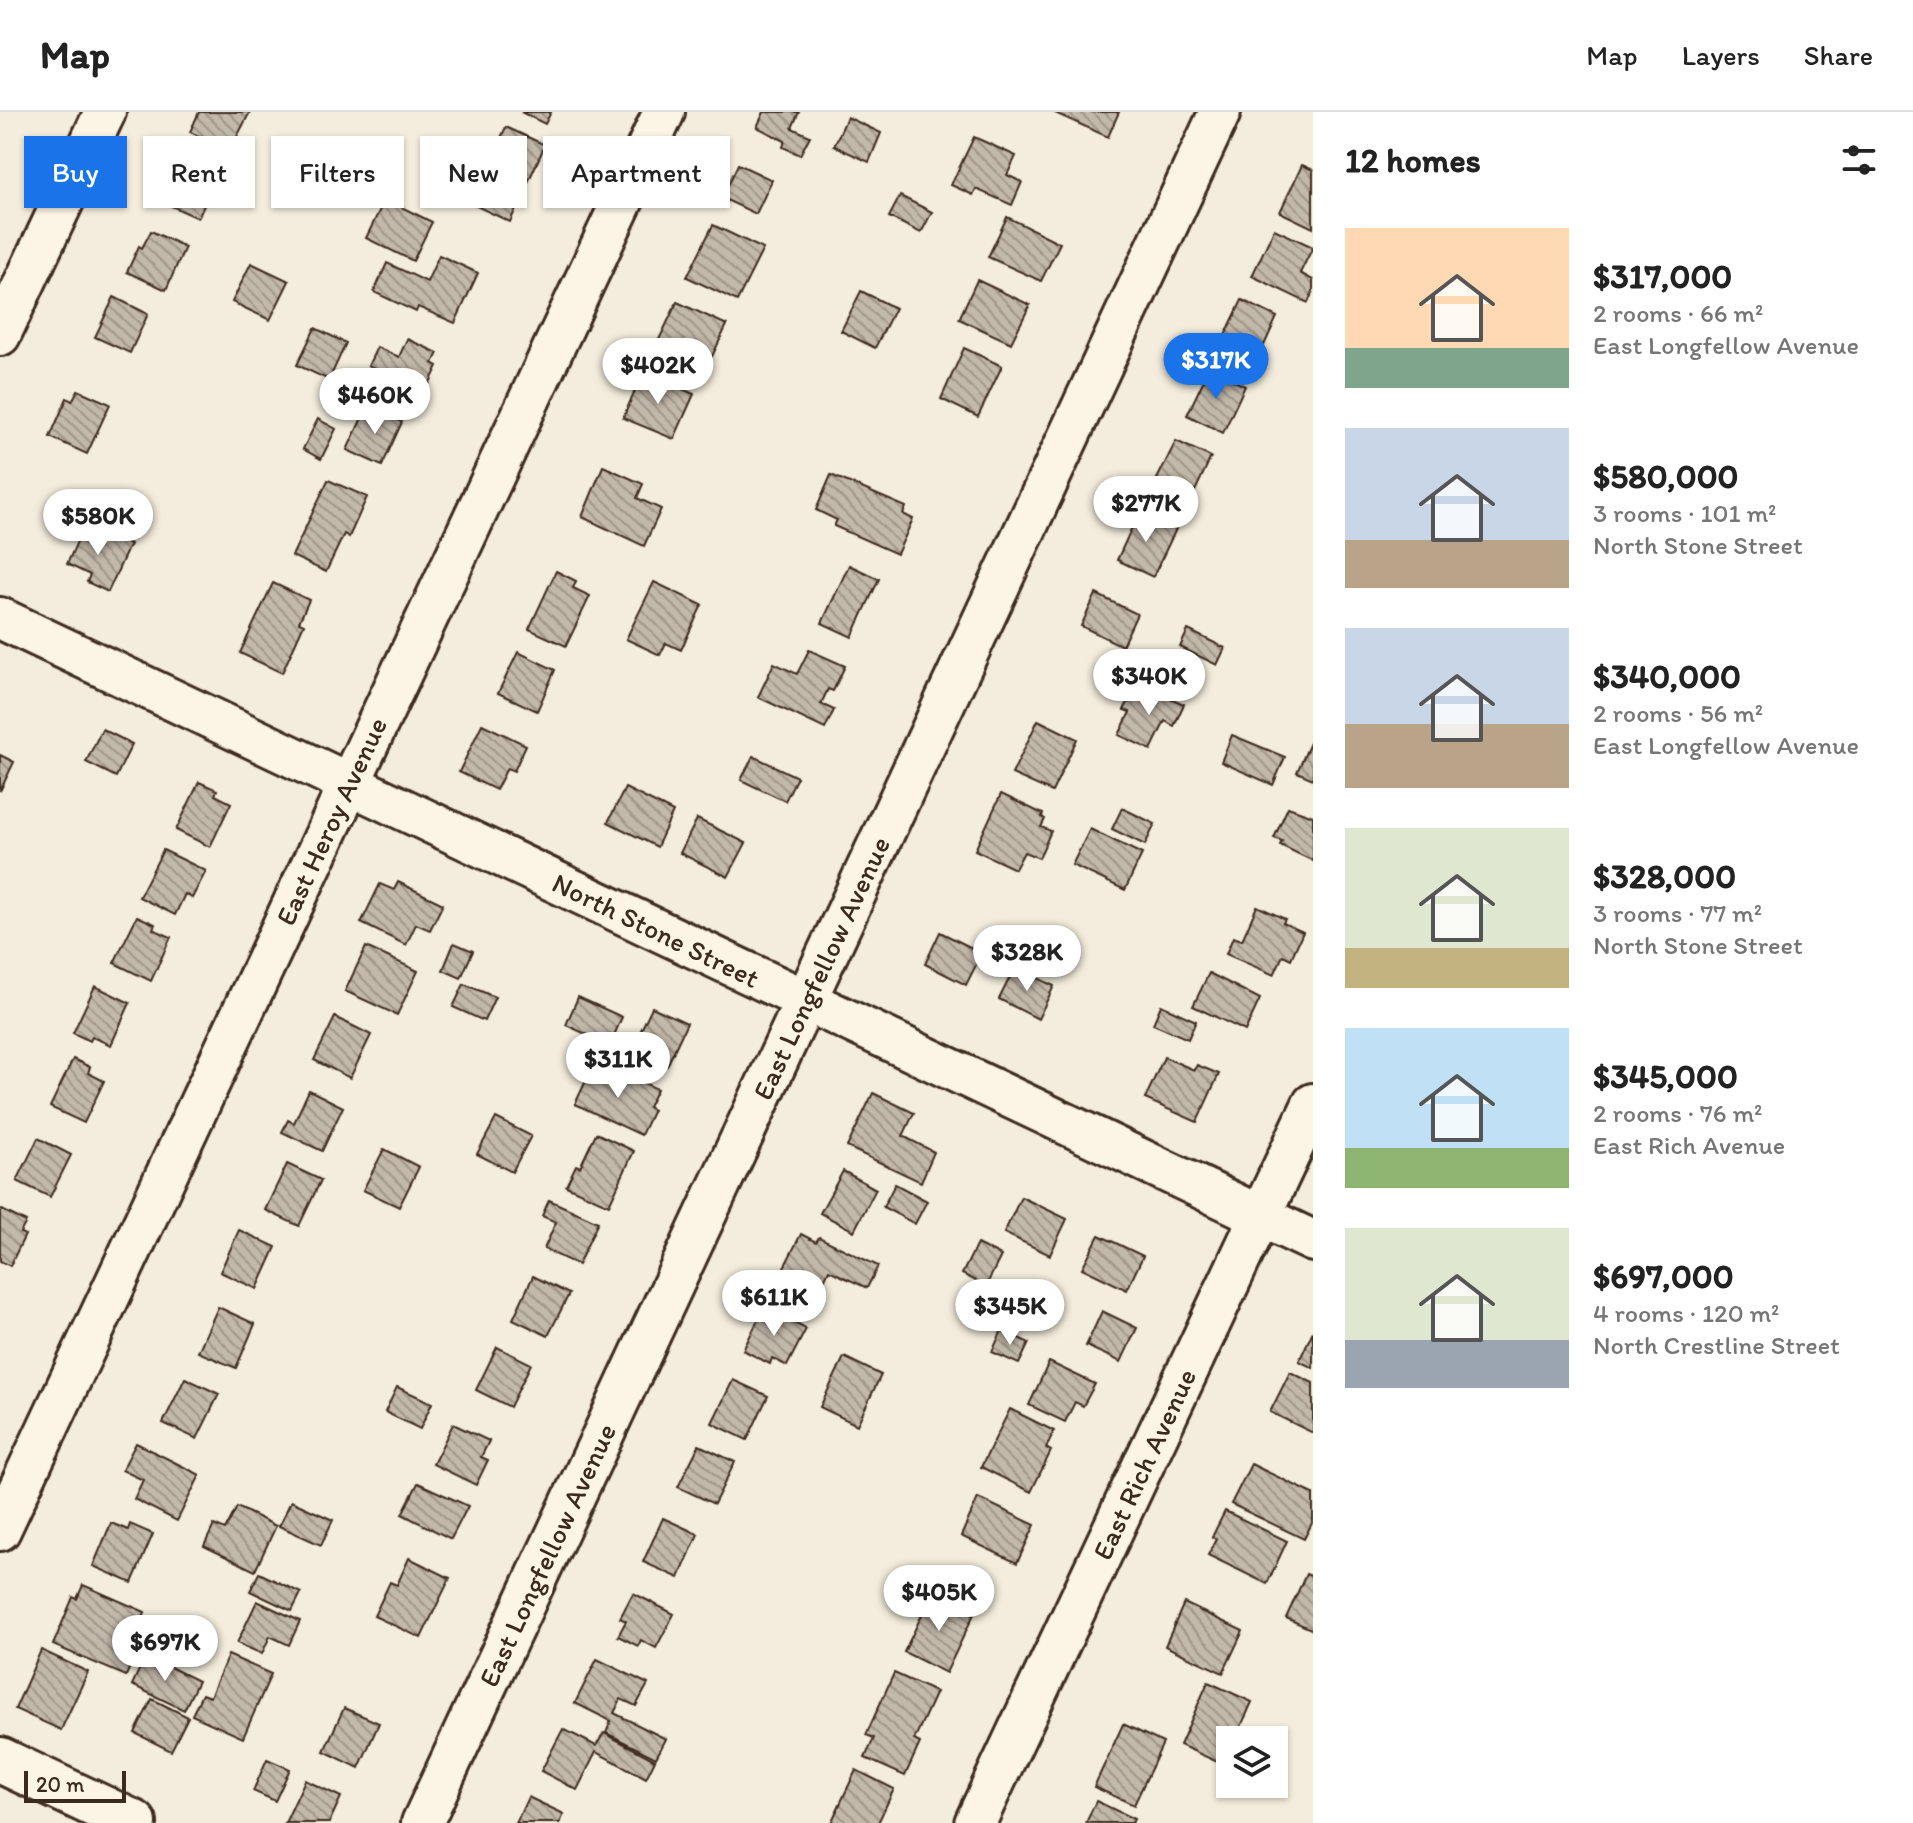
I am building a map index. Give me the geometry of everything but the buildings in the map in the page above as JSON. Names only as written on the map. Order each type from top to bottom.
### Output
[{"type":"main road","points":[[0,1760],[134,1823]]},
{"type":"street","points":[[0,335],[105,112]]},
{"type":"street","name":"East Heroy Avenue","points":[[0,1530],[664,112]]},
{"type":"street","name":"East Longfellow Avenue","points":[[422,1823],[1220,112]]},
{"type":"street","name":"North Stone Street","points":[[0,618],[1313,1241]]},
{"type":"street","name":"East Rich Avenue","points":[[975,1823],[1313,1104]]}]
